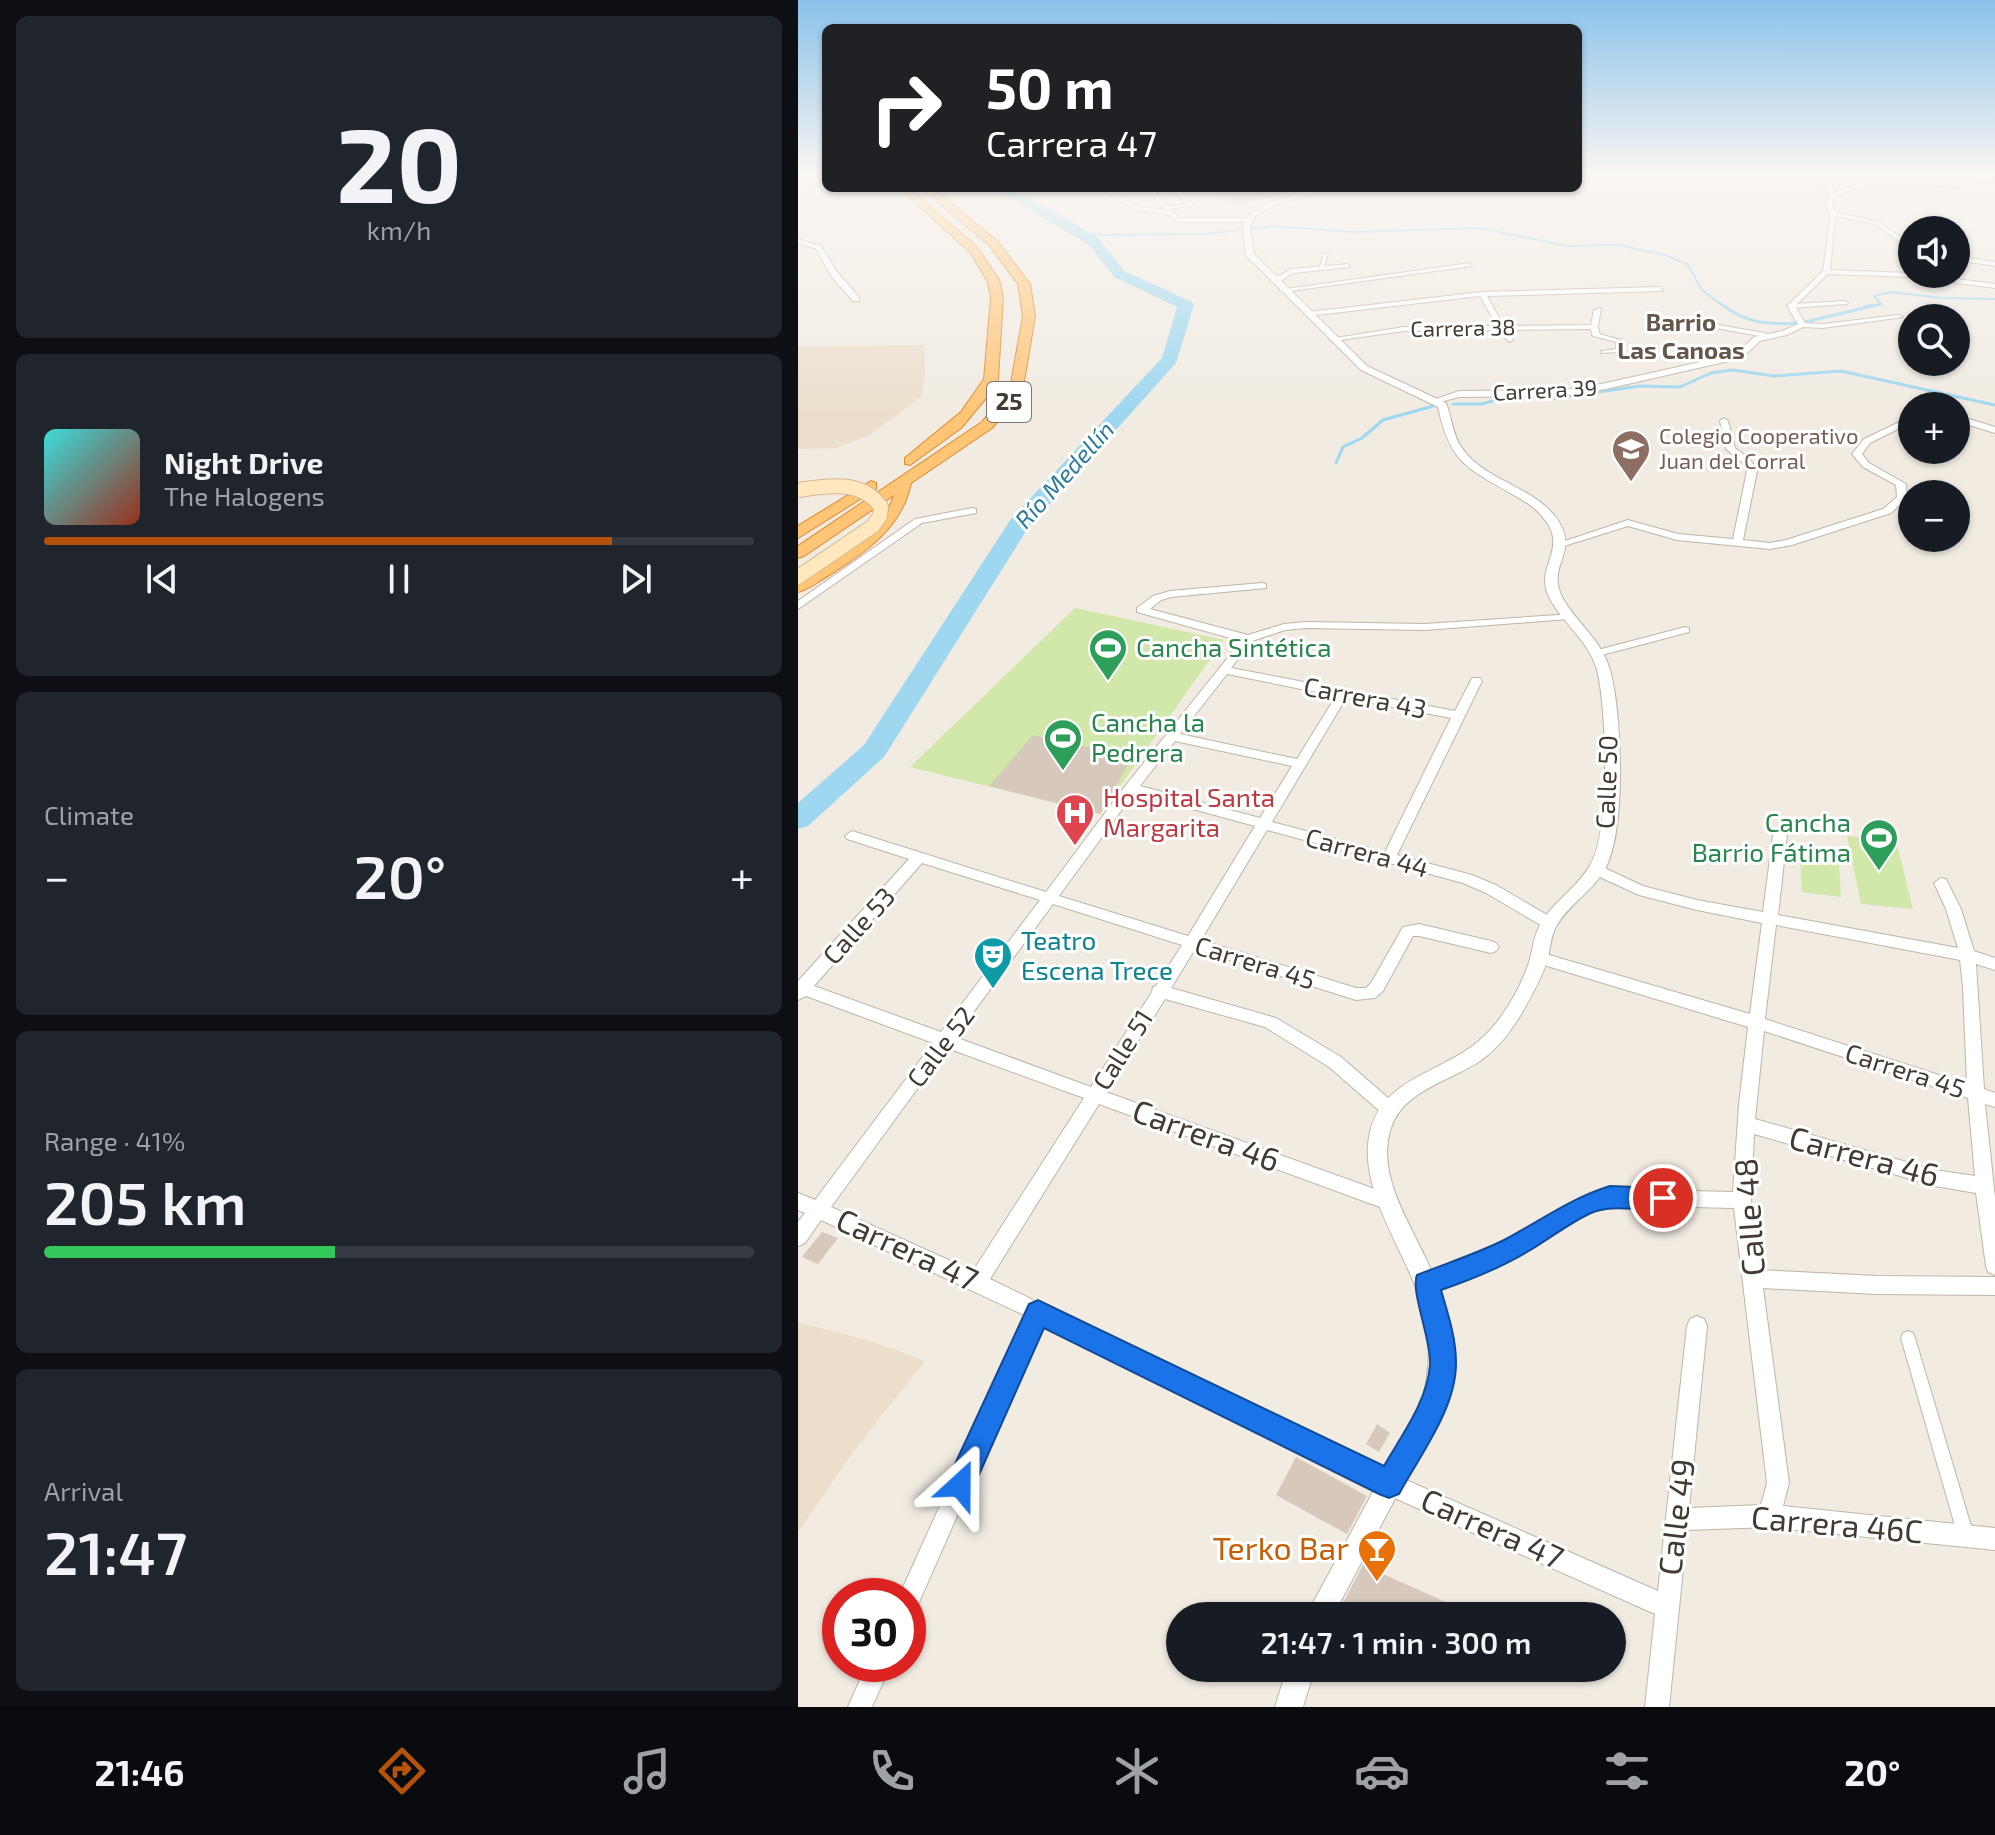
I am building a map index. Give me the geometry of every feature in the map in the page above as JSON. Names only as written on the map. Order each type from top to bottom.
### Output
[{"type":"highway","name":"25","points":[[798,533],[933,445],[978,403],[991,379],[997,322],[996,285],[991,272],[976,254]]},
{"type":"highway","name":"25","points":[[798,553],[987,425],[1017,390],[1029,316],[1024,284],[1003,254]]},
{"type":"highway","points":[[798,587],[886,524],[903,499],[904,483]]},
{"type":"main road","points":[[798,490],[826,487],[858,489],[873,496],[881,507],[880,516],[873,526],[798,577]]},
{"type":"street","points":[[824,254],[831,271],[856,299]]},
{"type":"street","points":[[1250,254],[1364,368],[1443,405],[1448,433],[1458,451],[1479,470],[1542,511],[1553,522],[1561,544],[1628,523],[1677,537],[1770,546],[1887,511],[1902,498],[1901,484],[1866,465],[1857,454],[1867,441],[1898,426]]},
{"type":"street","points":[[1322,266],[1326,254]]},
{"type":"street","points":[[1791,306],[1826,272],[1828,254]]},
{"type":"street","points":[[1970,260],[1995,264]]},
{"type":"street","points":[[1279,285],[1470,265]]},
{"type":"street","points":[[1279,285],[1282,273],[1322,266],[1348,266]]},
{"type":"street","points":[[1826,272],[1910,275],[1995,286]]},
{"type":"street","points":[[1308,314],[1482,294],[1660,289]]},
{"type":"street","points":[[1482,294],[1509,340]]},
{"type":"street","points":[[1791,306],[1845,303]]},
{"type":"street","points":[[1791,306],[1802,325]]},
{"type":"street","points":[[1598,310],[1595,331],[1619,341],[1619,350],[1603,352]]},
{"type":"street","name":"Carrera 39","points":[[1437,400],[1468,394],[1564,393],[1606,386],[1739,356],[1765,335],[1784,333],[1802,325],[1823,326],[1898,317]]},
{"type":"street","points":[[1701,324],[1765,335]]},
{"type":"street","name":"Carrera 38","points":[[1333,339],[1404,329],[1499,326],[1595,331]]},
{"type":"street","points":[[1724,421],[1731,449],[1746,460],[1752,471],[1738,542]]},
{"type":"street","points":[[1970,422],[1995,430]]},
{"type":"street","points":[[798,606],[919,521],[972,511]]},
{"type":"street","name":"Calle 50","points":[[1389,1109],[1408,1090],[1457,1066],[1486,1046],[1510,1017],[1539,958],[1541,940],[1549,923],[1602,858],[1609,820],[1611,781],[1605,682],[1598,653],[1553,591],[1550,579],[1561,544]]},
{"type":"street","points":[[1262,586],[1170,594],[1157,598],[1141,610],[1248,639],[1284,627],[1306,625],[1425,627],[1569,616]]},
{"type":"street","points":[[1598,653],[1685,630]]},
{"type":"street","name":"Calle 52","points":[[798,1237],[1131,788],[1248,639]]},
{"type":"street","name":"Carrera 43","points":[[1223,670],[1459,716]]},
{"type":"street","points":[[1389,858],[1476,681]]},
{"type":"street","name":"Calle 51","points":[[977,1282],[1191,944],[1342,695]]},
{"type":"street","points":[[1172,736],[1300,764]]},
{"type":"street","name":"Carrera 44","points":[[1131,788],[1491,889],[1549,923]]},
{"type":"street","name":"Calle 48","points":[[1769,1516],[1778,1483],[1742,1200],[1746,1124],[1780,835]]},
{"type":"street","name":"Carrera 45","points":[[852,836],[1356,994],[1369,994],[1377,987],[1408,931],[1419,930],[1491,947]]},
{"type":"street","name":"Calle 53","points":[[800,990],[919,857]]},
{"type":"street","points":[[1596,869],[1639,890],[1970,956],[1995,964]]},
{"type":"street","points":[[1941,883],[1956,909],[1970,956],[1976,1095],[1995,1266]]},
{"type":"street","name":"Carrera 45","points":[[1539,958],[1758,1023],[1995,1100]]},
{"type":"street","name":"Carrera 46","points":[[800,990],[946,1040],[1388,1202]]},
{"type":"street","points":[[1159,991],[1270,1022],[1335,1062],[1389,1109],[1379,1131],[1378,1159],[1388,1202],[1426,1283],[1439,1326],[1443,1365],[1434,1402],[1326,1602]]},
{"type":"street","name":"Carrera 46","points":[[1746,1124],[1935,1178],[1984,1186]]},
{"type":"street","points":[[1426,1283],[1472,1267],[1515,1247],[1585,1205],[1610,1197],[1742,1200]]},
{"type":"street","name":"Carrera 47","points":[[798,1201],[977,1282],[1389,1484],[1667,1607]]},
{"type":"street","points":[[1754,1279],[1877,1285],[1995,1286]]},
{"type":"street","points":[[918,1578],[1038,1312]]},
{"type":"street","name":"Calle 49","points":[[1657,1707],[1697,1326]]},
{"type":"street","points":[[1908,1338],[1966,1536]]},
{"type":"street","name":"Carrera 46C","points":[[1679,1519],[1769,1516],[1995,1539]]},
{"type":"street","points":[[860,1707],[871,1682]]},
{"type":"street","points":[[1289,1707],[1297,1682]]},
{"type":"shaded area","points":[[924,345],[925,372],[921,397],[869,435],[836,448],[798,449],[798,347]]},
{"type":"shaded area","points":[[798,1322],[874,1342],[925,1361],[856,1448],[798,1532]]},
{"type":"green space","points":[[1075,608],[1224,640],[1100,814],[910,767]]},
{"type":"green space","name":"Cancha Barrio Fátima","points":[[1847,836],[1896,840],[1913,909],[1861,904]]},
{"type":"green space","points":[[1800,858],[1839,863],[1841,897],[1802,892]]},
{"type":"building","name":"Cancha la Pedrera","points":[[1033,735],[1132,757],[1100,814],[989,786]]},
{"type":"building","points":[[822,1232],[838,1238],[818,1264],[802,1257]]},
{"type":"building","points":[[1377,1424],[1390,1433],[1379,1452],[1366,1444]]},
{"type":"building","points":[[1296,1457],[1367,1496],[1347,1534],[1276,1495]]},
{"type":"building","points":[[1363,1565],[1446,1602],[1344,1602]]},
{"type":"waterway","name":"Río Medellín","points":[[798,819],[874,751],[1019,524],[1170,359],[1186,305],[1119,274],[1103,254]]},
{"type":"waterway","points":[[1658,254],[1688,265],[1702,290],[1723,306]]},
{"type":"waterway","points":[[1881,304],[1874,296],[1891,292],[1942,298],[1995,299]]},
{"type":"waterway","points":[[1721,304],[1757,321],[1797,323]]},
{"type":"waterway","points":[[1805,322],[1881,304]]},
{"type":"waterway","points":[[1864,306],[1881,304]]},
{"type":"waterway","name":"Barrio Las Canoas","points":[[1526,395],[1550,399],[1640,386],[1680,387],[1711,373],[1733,370],[1774,376],[1841,371],[1995,405]]},
{"type":"waterway","name":"Barrio Las Canoas","points":[[1453,404],[1482,404],[1512,395]]},
{"type":"waterway","name":"Barrio Las Canoas","points":[[1336,463],[1343,447],[1362,438],[1383,420],[1437,405]]},
{"type":"place","name":"Colegio Cooperativo Juan del Corral","points":[[1631,483]]},
{"type":"place","name":"Cancha Sintética","points":[[1108,682]]},
{"type":"place","name":"Cancha la Pedrera","points":[[1063,772]]},
{"type":"place","name":"Hospital Santa Margarita","points":[[1075,847]]},
{"type":"place","name":"Cancha Barrio Fátima","points":[[1879,872]]},
{"type":"place","name":"Teatro Escena Trece","points":[[993,990]]},
{"type":"place","name":"Terko Bar","points":[[1377,1583]]},
{"type":"district","name":"Barrio Las Canoas","points":[[1681,337]]},
{"type":"route","points":[[960,1485],[1038,1312],[1389,1484],[1434,1402],[1443,1365],[1439,1326],[1426,1283],[1472,1267],[1515,1247],[1585,1205],[1610,1197],[1663,1198]]}]
